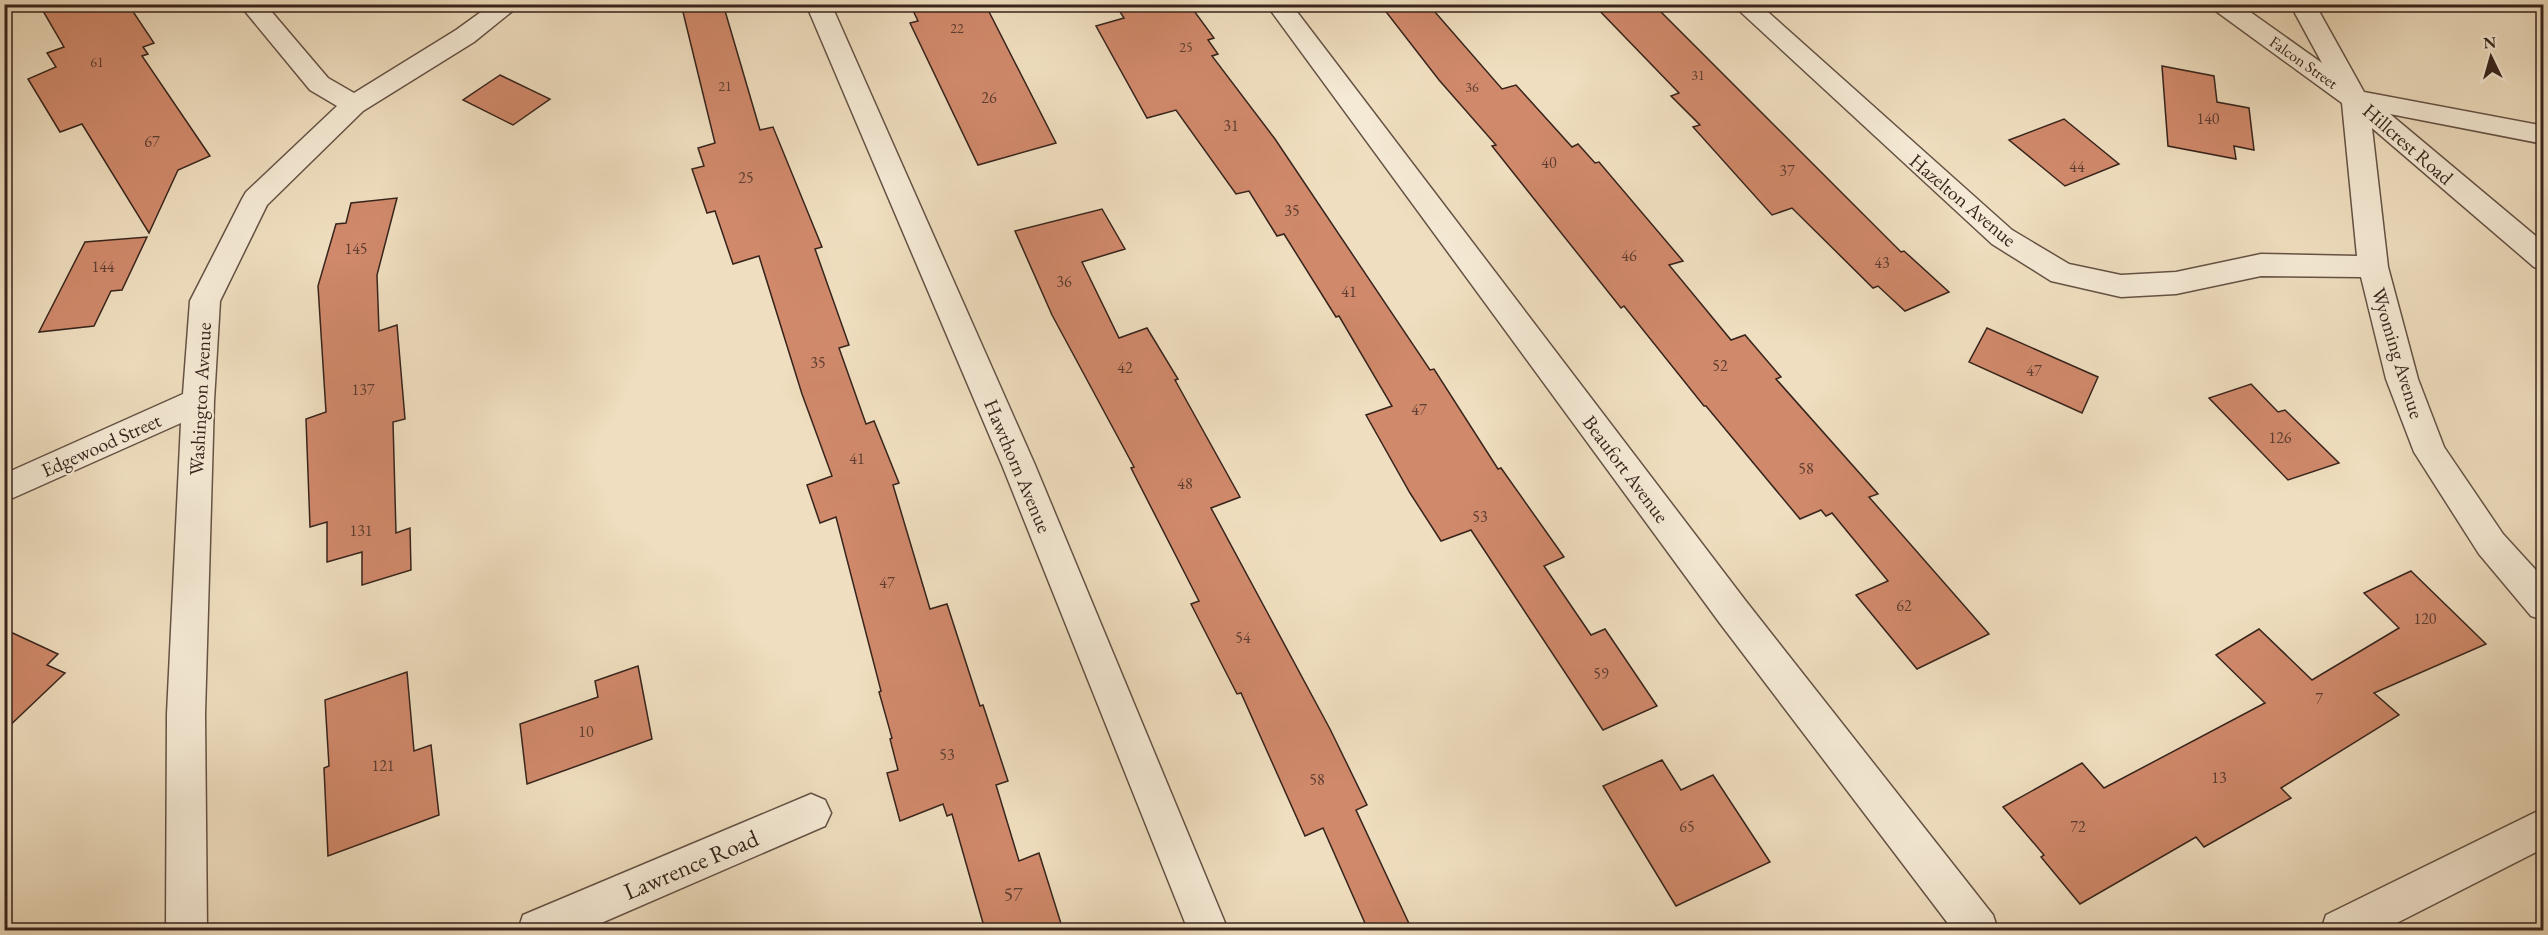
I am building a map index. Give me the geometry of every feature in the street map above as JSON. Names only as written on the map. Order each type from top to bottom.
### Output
[{"type":"street","points":[[251,4],[319,84],[354,105]]},
{"type":"street","name":"Washington Avenue","points":[[186,930],[186,714],[198,401],[205,301],[256,199],[354,105],[465,36],[509,4]]},
{"type":"street","name":"Hawthorn Avenue","points":[[818,4],[905,200],[1126,722],[1208,930]]},
{"type":"street","name":"Beaufort Avenue","points":[[1278,4],[1732,611],[1978,930]]},
{"type":"street","name":"Hazelton Avenue","points":[[1744,4],[2002,237],[2061,273],[2121,286],[2176,283],[2261,265],[2373,267]]},
{"type":"street","name":"Falcon Street","points":[[2222,4],[2355,99]]},
{"type":"street","name":"Hillcrest Road","points":[[2302,4],[2355,99],[2544,260]]},
{"type":"street","points":[[2355,99],[2544,135]]},
{"type":"street","name":"Wyoming Avenue","points":[[2355,99],[2373,267],[2402,379],[2430,452],[2491,544],[2544,605]]},
{"type":"street","name":"Edgewood Street","points":[[4,489],[198,401]]},
{"type":"street","name":"Lawrence Road","points":[[538,930],[811,813]]},
{"type":"street","points":[[2341,930],[2544,826]]},
{"type":"building","points":[[39,4],[128,4],[154,43],[143,47],[148,54],[142,56],[210,156],[178,170],[149,233],[82,124],[60,132],[28,79],[56,67],[47,53],[64,47]]},
{"type":"building","points":[[681,4],[723,4],[760,130],[773,127],[822,247],[815,249],[849,345],[839,348],[866,424],[874,421],[899,483],[893,485],[930,609],[947,604],[980,706],[983,705],[1008,781],[996,785],[1019,861],[1039,853],[1063,930],[985,930],[952,814],[947,816],[943,804],[900,821],[887,773],[898,770],[890,739],[892,738],[836,517],[820,523],[807,485],[832,476],[802,394],[759,256],[733,264],[715,211],[707,213],[692,169],[704,166],[698,148],[715,143]]},
{"type":"building","points":[[910,4],[985,4],[1056,143],[978,165],[910,23],[918,21]]},
{"type":"building","points":[[1115,4],[1189,4],[1214,38],[1208,40],[1218,54],[1212,56],[1275,139],[1430,370],[1434,369],[1498,469],[1501,468],[1564,557],[1544,566],[1591,635],[1605,629],[1657,706],[1603,730],[1471,530],[1441,541],[1410,493],[1366,415],[1392,406],[1339,316],[1336,317],[1284,234],[1277,236],[1249,191],[1236,194],[1176,110],[1147,118],[1096,26],[1124,18]]},
{"type":"building","points":[[1380,4],[1428,4],[1502,89],[1516,85],[1572,147],[1578,144],[1595,163],[1599,162],[1683,261],[1669,265],[1731,340],[1745,335],[1781,377],[1776,379],[1878,494],[1869,497],[1989,634],[1917,669],[1856,595],[1888,581],[1832,513],[1826,516],[1821,510],[1800,519],[1704,406],[1624,306],[1621,308],[1492,146],[1496,145],[1439,80]]},
{"type":"building","points":[[1593,4],[1653,4],[1901,252],[1904,251],[1949,292],[1905,311],[1878,286],[1873,288],[1792,208],[1772,215],[1693,127],[1700,125],[1671,96],[1679,93]]},
{"type":"building","points":[[2162,66],[2214,76],[2217,102],[2249,108],[2254,150],[2234,146],[2236,159],[2168,146]]},
{"type":"building","points":[[500,75],[550,99],[513,125],[463,100]]},
{"type":"building","points":[[2064,119],[2119,164],[2065,186],[2009,140]]},
{"type":"building","points":[[397,198],[377,275],[379,331],[397,325],[405,419],[393,422],[396,533],[410,528],[411,570],[362,585],[362,552],[327,562],[327,522],[310,527],[306,419],[326,412],[318,286],[336,224],[346,223],[351,203]]},
{"type":"building","points":[[1102,209],[1125,249],[1082,262],[1119,338],[1147,328],[1178,379],[1175,380],[1240,497],[1211,508],[1330,729],[1367,805],[1356,810],[1412,930],[1368,930],[1323,828],[1305,836],[1241,693],[1237,694],[1191,604],[1199,601],[1131,468],[1134,467],[1052,315],[1015,231]]},
{"type":"building","points":[[147,237],[122,290],[111,291],[94,326],[39,332],[85,242]]},
{"type":"building","points":[[1987,328],[2098,377],[2082,413],[1969,362]]},
{"type":"building","points":[[2251,384],[2278,412],[2285,410],[2339,463],[2288,480],[2209,398]]},
{"type":"building","points":[[2411,571],[2486,644],[2374,693],[2399,715],[2281,788],[2291,798],[2204,847],[2196,837],[2080,904],[2041,857],[2044,855],[2003,807],[2082,763],[2104,788],[2265,703],[2216,655],[2259,629],[2312,680],[2399,628],[2364,593]]},
{"type":"building","points":[[4,629],[58,654],[47,665],[65,673],[4,731]]},
{"type":"building","points":[[638,666],[652,739],[527,784],[520,724],[598,697],[595,681]]},
{"type":"building","points":[[407,672],[414,751],[431,745],[439,815],[328,856],[324,768],[329,766],[325,700]]},
{"type":"building","points":[[1662,760],[1681,790],[1713,775],[1770,862],[1676,906],[1603,786]]}]
